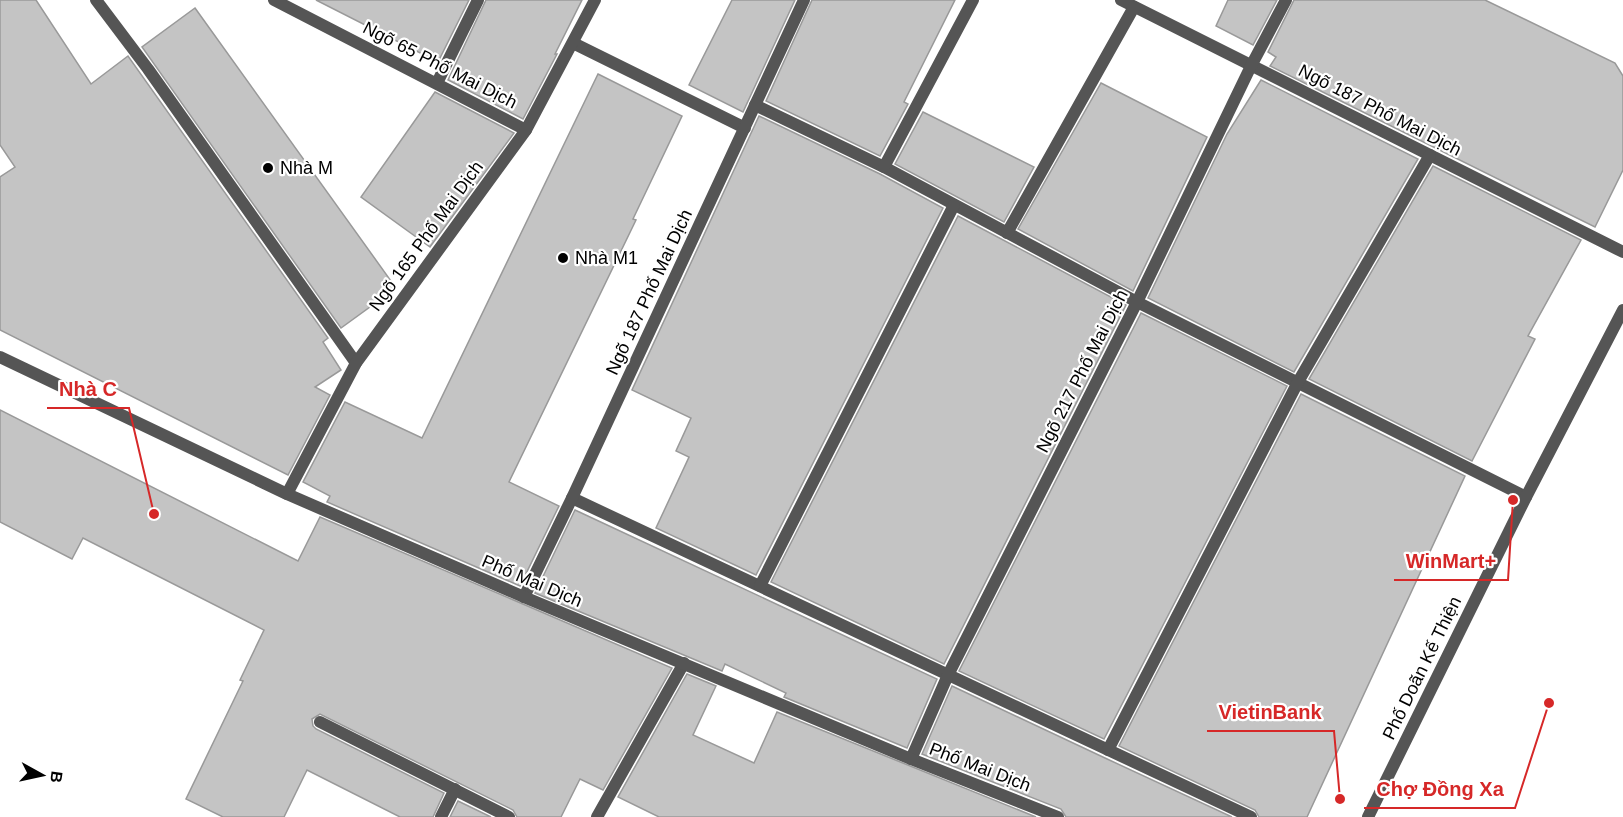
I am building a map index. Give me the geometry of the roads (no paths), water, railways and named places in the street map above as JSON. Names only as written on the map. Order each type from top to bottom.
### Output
[{"type":"street","points":[[96,0],[148,69],[356,363]]},
{"type":"street","points":[[436,83],[478,0]]},
{"type":"street","name":"Ngõ 165 Phố Mai Dịch","points":[[287,494],[356,363],[526,130],[595,0]]},
{"type":"street","name":"Ngõ 187 Phố Mai Dịch","points":[[524,597],[804,0]]},
{"type":"street","points":[[884,167],[973,0]]},
{"type":"street","name":"Ngõ 187 Phố Mai Dịch","points":[[1121,0],[1623,252]]},
{"type":"street","name":"Ngõ 217 Phố Mai Dịch","points":[[911,759],[948,675],[1137,302],[1251,66],[1286,0]]},
{"type":"street","name":"Ngõ 65 Phố Mai Dịch","points":[[279,1],[526,130]]},
{"type":"street","points":[[1007,233],[1134,7]]},
{"type":"street","points":[[573,43],[745,128]]},
{"type":"street","points":[[755,105],[884,167],[1137,302],[1526,497]]},
{"type":"street","points":[[1108,750],[1298,382],[1430,155]]},
{"type":"street","points":[[760,586],[954,204]]},
{"type":"street","name":"Phố Doãn Kế Thiện","points":[[1368,817],[1526,497],[1623,310]]},
{"type":"street","name":"Phố Mai Dịch","points":[[0,357],[287,494],[524,597],[911,759],[1058,817]]},
{"type":"street","points":[[572,498],[1251,817]]},
{"type":"street","points":[[597,817],[684,663]]},
{"type":"street","points":[[320,722],[509,817]]},
{"type":"street","points":[[441,817],[455,789]]},
{"type":"place","name":"Nhà M","points":[[268,168]]},
{"type":"place","name":"Nhà M1","points":[[563,258]]},
{"type":"place","name":"WinMart+","points":[[1513,500]]},
{"type":"place","name":"Nhà C","points":[[154,514]]},
{"type":"place","name":"Chợ Đồng Xa","points":[[1549,703]]},
{"type":"place","name":"VietinBank","points":[[1340,799]]}]
